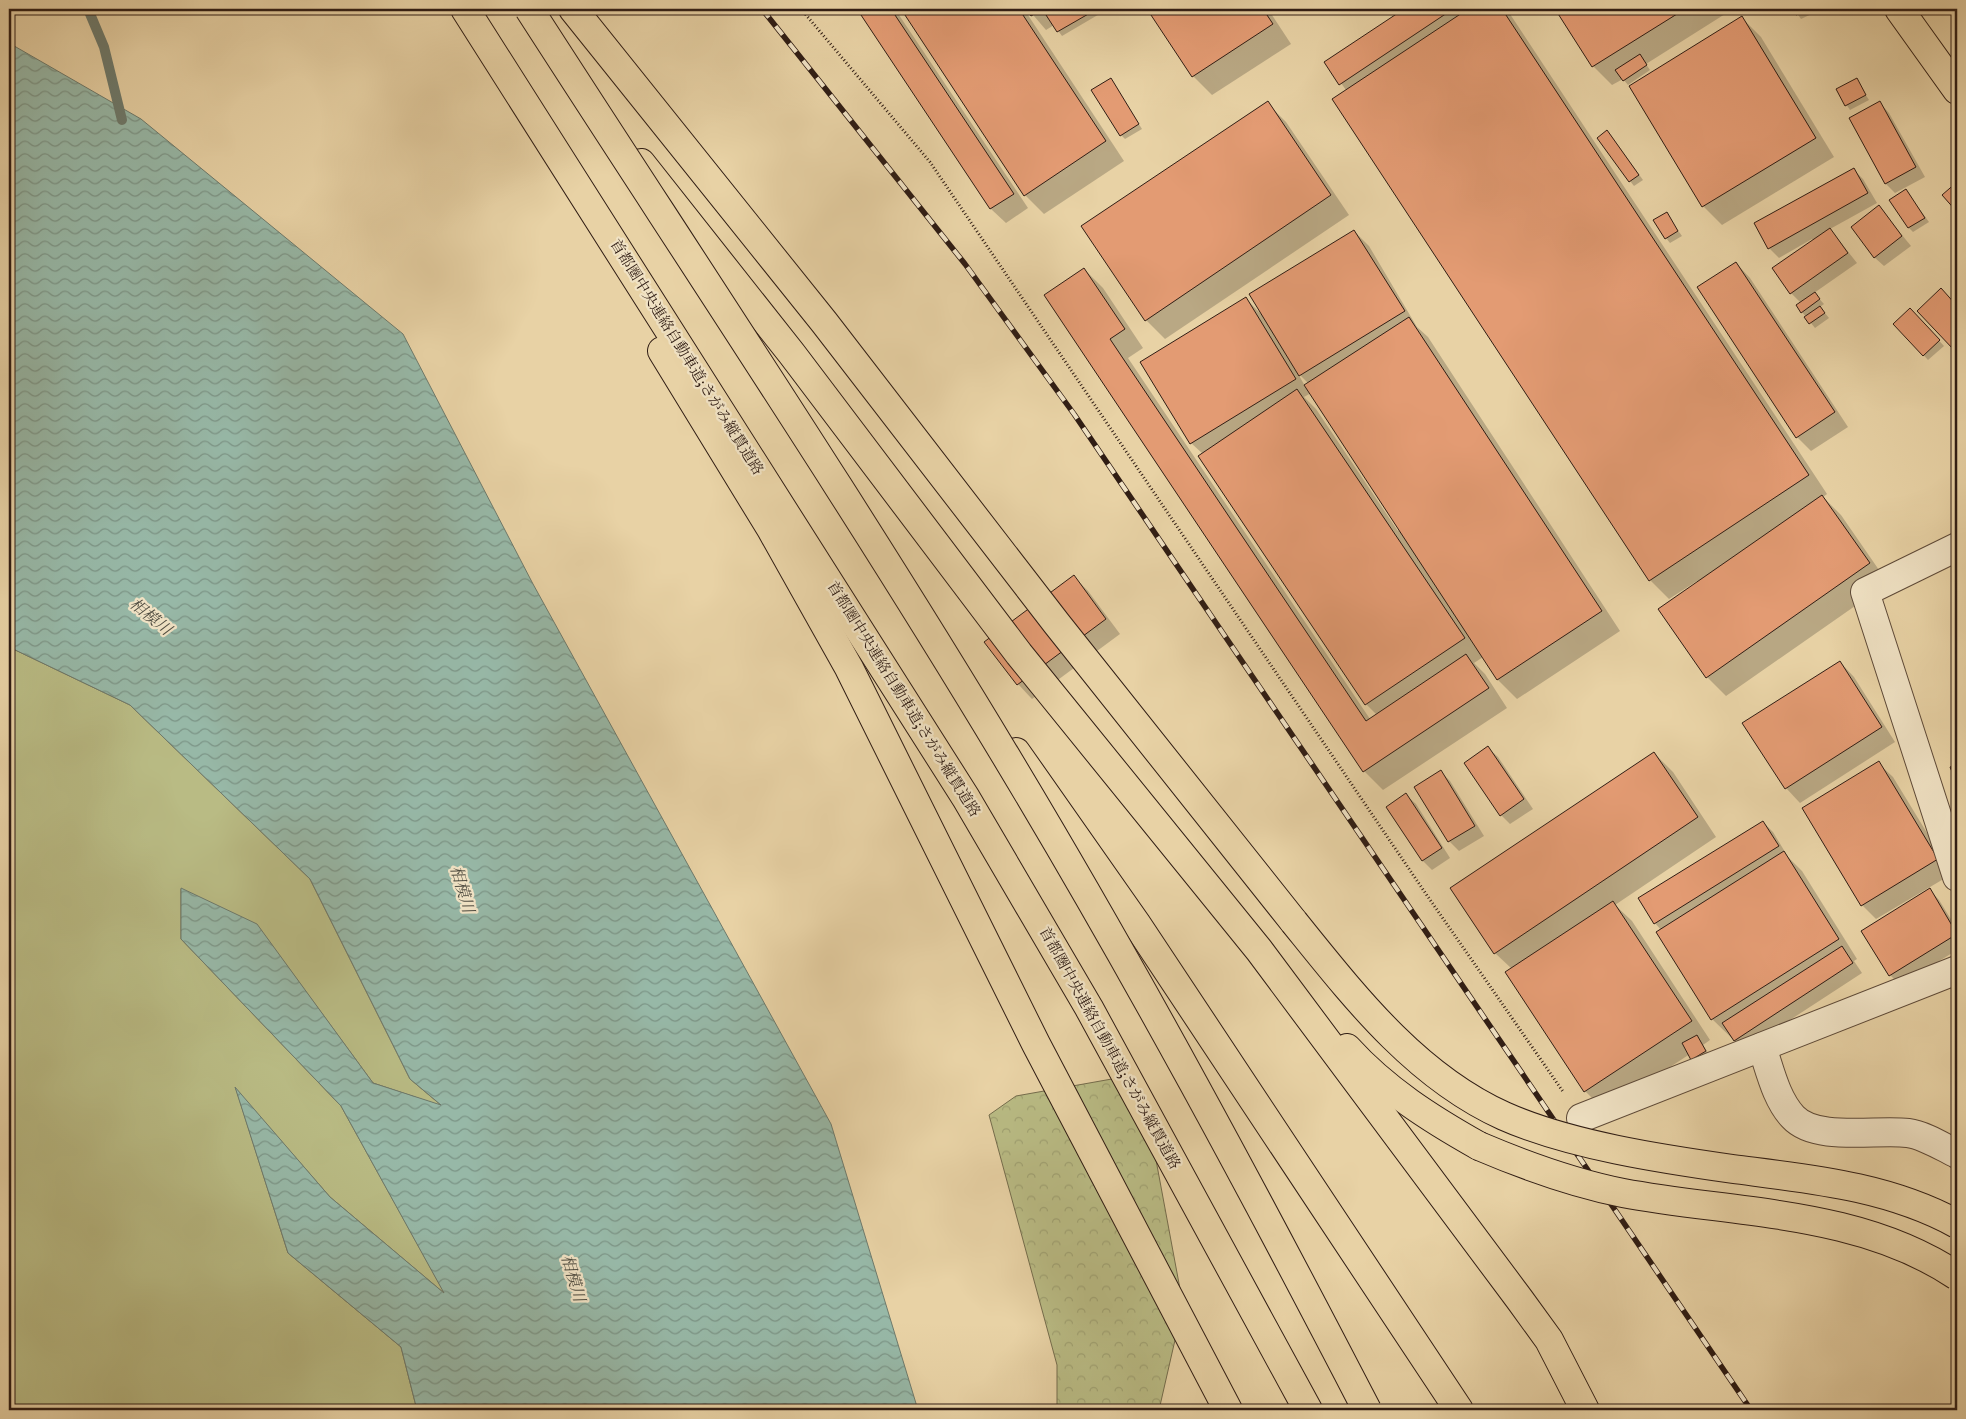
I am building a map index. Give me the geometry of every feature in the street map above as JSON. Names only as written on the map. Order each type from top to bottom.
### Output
[{"type":"main road","points":[[461,9],[519,118],[771,529],[848,668],[1036,1044],[1228,1410]]},
{"type":"main road","name":"首都圏中央連絡自動車道;さがみ縦貫道路","points":[[465,9],[966,798],[1089,1008],[1308,1410]]},
{"type":"main road","points":[[519,9],[792,354],[1019,654],[1259,950],[1549,1340],[1584,1410]]},
{"type":"main road","points":[[529,9],[909,600],[1011,764],[1137,980],[1259,1200],[1368,1410]]},
{"type":"main road","points":[[573,9],[824,322],[1057,624],[1352,994],[1427,1067],[1466,1095],[1504,1116],[1552,1134],[1649,1155],[1845,1185],[1898,1198],[1957,1224]]},
{"type":"main road","points":[[1899,9],[1957,90]]},
{"type":"main road","points":[[909,600],[1136,923],[1459,1410]]},
{"type":"main road","points":[[1259,950],[1357,1059],[1388,1087],[1426,1116],[1479,1146],[1525,1166],[1622,1193],[1795,1218],[1847,1228],[1896,1243],[1937,1263],[1957,1276]]},
{"type":"street","points":[[1957,546],[1865,592],[1957,877]]},
{"type":"street","points":[[1581,1118],[1957,970]]},
{"type":"street","points":[[1762,1047],[1779,1094],[1793,1117],[1809,1128],[1826,1131],[1910,1133],[1957,1154]]},
{"type":"path","points":[[801,9],[930,162],[1424,891],[1581,1118]]},
{"type":"green space","points":[[9,647],[130,705],[310,879],[410,1079],[442,1106],[373,1083],[257,925],[181,889],[181,939],[341,1106],[445,1294],[330,1197],[236,1089],[288,1253],[401,1347],[417,1410],[9,1410]]},
{"type":"green space","points":[[1140,1074],[1183,1305],[1159,1410],[1057,1410],[1057,1365],[989,1115],[1016,1096]]},
{"type":"water","name":"相模川","points":[[9,43],[141,119],[403,334],[533,584],[831,1124],[918,1410],[417,1410],[401,1347],[288,1253],[235,1087],[330,1197],[444,1293],[341,1106],[181,939],[181,888],[257,924],[373,1083],[441,1105],[410,1079],[310,879],[130,705],[9,647]]},
{"type":"building","points":[[857,9],[891,9],[1014,194],[990,209]]},
{"type":"building","points":[[901,9],[1019,9],[1106,141],[1024,196]]},
{"type":"building","points":[[1026,9],[1043,9],[1031,16]]},
{"type":"building","points":[[1057,9],[1097,9],[1057,32],[1046,15]]},
{"type":"building","points":[[1147,9],[1263,9],[1273,24],[1192,77]]},
{"type":"building","points":[[1404,9],[1453,9],[1339,85],[1324,62]]},
{"type":"building","points":[[1468,9],[1502,9],[1809,475],[1649,581],[1332,99]]},
{"type":"building","points":[[1555,9],[1685,9],[1592,67]]},
{"type":"building","points":[[1792,9],[1809,9],[1796,15]]},
{"type":"building","points":[[1742,16],[1816,138],[1702,207],[1629,86]]},
{"type":"building","points":[[1640,54],[1647,65],[1623,81],[1615,70]]},
{"type":"building","points":[[1111,78],[1139,124],[1120,136],[1091,90]]},
{"type":"building","points":[[1857,78],[1866,95],[1845,106],[1836,89]]},
{"type":"building","points":[[1268,101],[1331,195],[1145,321],[1081,226]]},
{"type":"building","points":[[1880,101],[1916,167],[1885,184],[1849,118]]},
{"type":"building","points":[[1607,130],[1639,175],[1629,182],[1597,138]]},
{"type":"building","points":[[1854,168],[1868,193],[1768,249],[1754,223]]},
{"type":"building","points":[[1957,182],[1957,212],[1942,195]]},
{"type":"building","points":[[1906,189],[1925,218],[1908,228],[1889,200]]},
{"type":"building","points":[[1879,205],[1902,236],[1874,258],[1851,227]]},
{"type":"building","points":[[1667,212],[1678,231],[1665,239],[1653,220]]},
{"type":"building","points":[[1830,228],[1848,253],[1790,294],[1772,268]]},
{"type":"building","points":[[1354,230],[1405,311],[1299,376],[1249,294]]},
{"type":"building","points":[[1736,262],[1835,412],[1796,438],[1697,287]]},
{"type":"building","points":[[1084,268],[1125,329],[1110,339],[1366,721],[1466,654],[1489,688],[1363,772],[1044,295]]},
{"type":"building","points":[[1941,288],[1957,306],[1957,347],[1954,350],[1917,311]]},
{"type":"building","points":[[1815,292],[1820,299],[1801,313],[1796,305]]},
{"type":"building","points":[[1246,297],[1296,379],[1190,444],[1140,362]]},
{"type":"building","points":[[1820,306],[1825,313],[1809,324],[1804,317]]},
{"type":"building","points":[[1910,308],[1940,340],[1923,356],[1893,324]]},
{"type":"building","points":[[1409,317],[1602,611],[1497,680],[1304,385]]},
{"type":"building","points":[[1297,389],[1465,638],[1365,705],[1198,456]]},
{"type":"building","points":[[1822,495],[1870,563],[1706,678],[1658,609]]},
{"type":"building","points":[[1074,575],[1106,619],[1017,685],[984,642]]},
{"type":"building","points":[[1840,661],[1882,727],[1785,789],[1742,723]]},
{"type":"building","points":[[1488,746],[1524,799],[1500,816],[1464,763]]},
{"type":"building","points":[[1654,752],[1698,817],[1494,954],[1450,888]]},
{"type":"building","points":[[1879,761],[1938,859],[1861,906],[1802,808]]},
{"type":"building","points":[[1957,764],[1957,784],[1950,767]]},
{"type":"building","points":[[1441,770],[1475,826],[1448,842],[1414,787]]},
{"type":"building","points":[[1406,793],[1442,848],[1422,861],[1386,807]]},
{"type":"building","points":[[1763,821],[1779,846],[1654,924],[1638,898]]},
{"type":"building","points":[[1784,851],[1839,939],[1711,1020],[1656,932]]},
{"type":"building","points":[[1930,888],[1957,934],[1889,976],[1861,931]]},
{"type":"building","points":[[1613,901],[1692,1021],[1584,1092],[1505,972]]},
{"type":"building","points":[[1842,946],[1853,963],[1734,1041],[1722,1023]]},
{"type":"building","points":[[1697,1035],[1706,1051],[1691,1060],[1682,1043]]},
{"type":"waterway","points":[[88,9],[104,47],[122,120]]},
{"type":"railway","points":[[762,9],[965,264],[1074,414],[1751,1410]]}]
